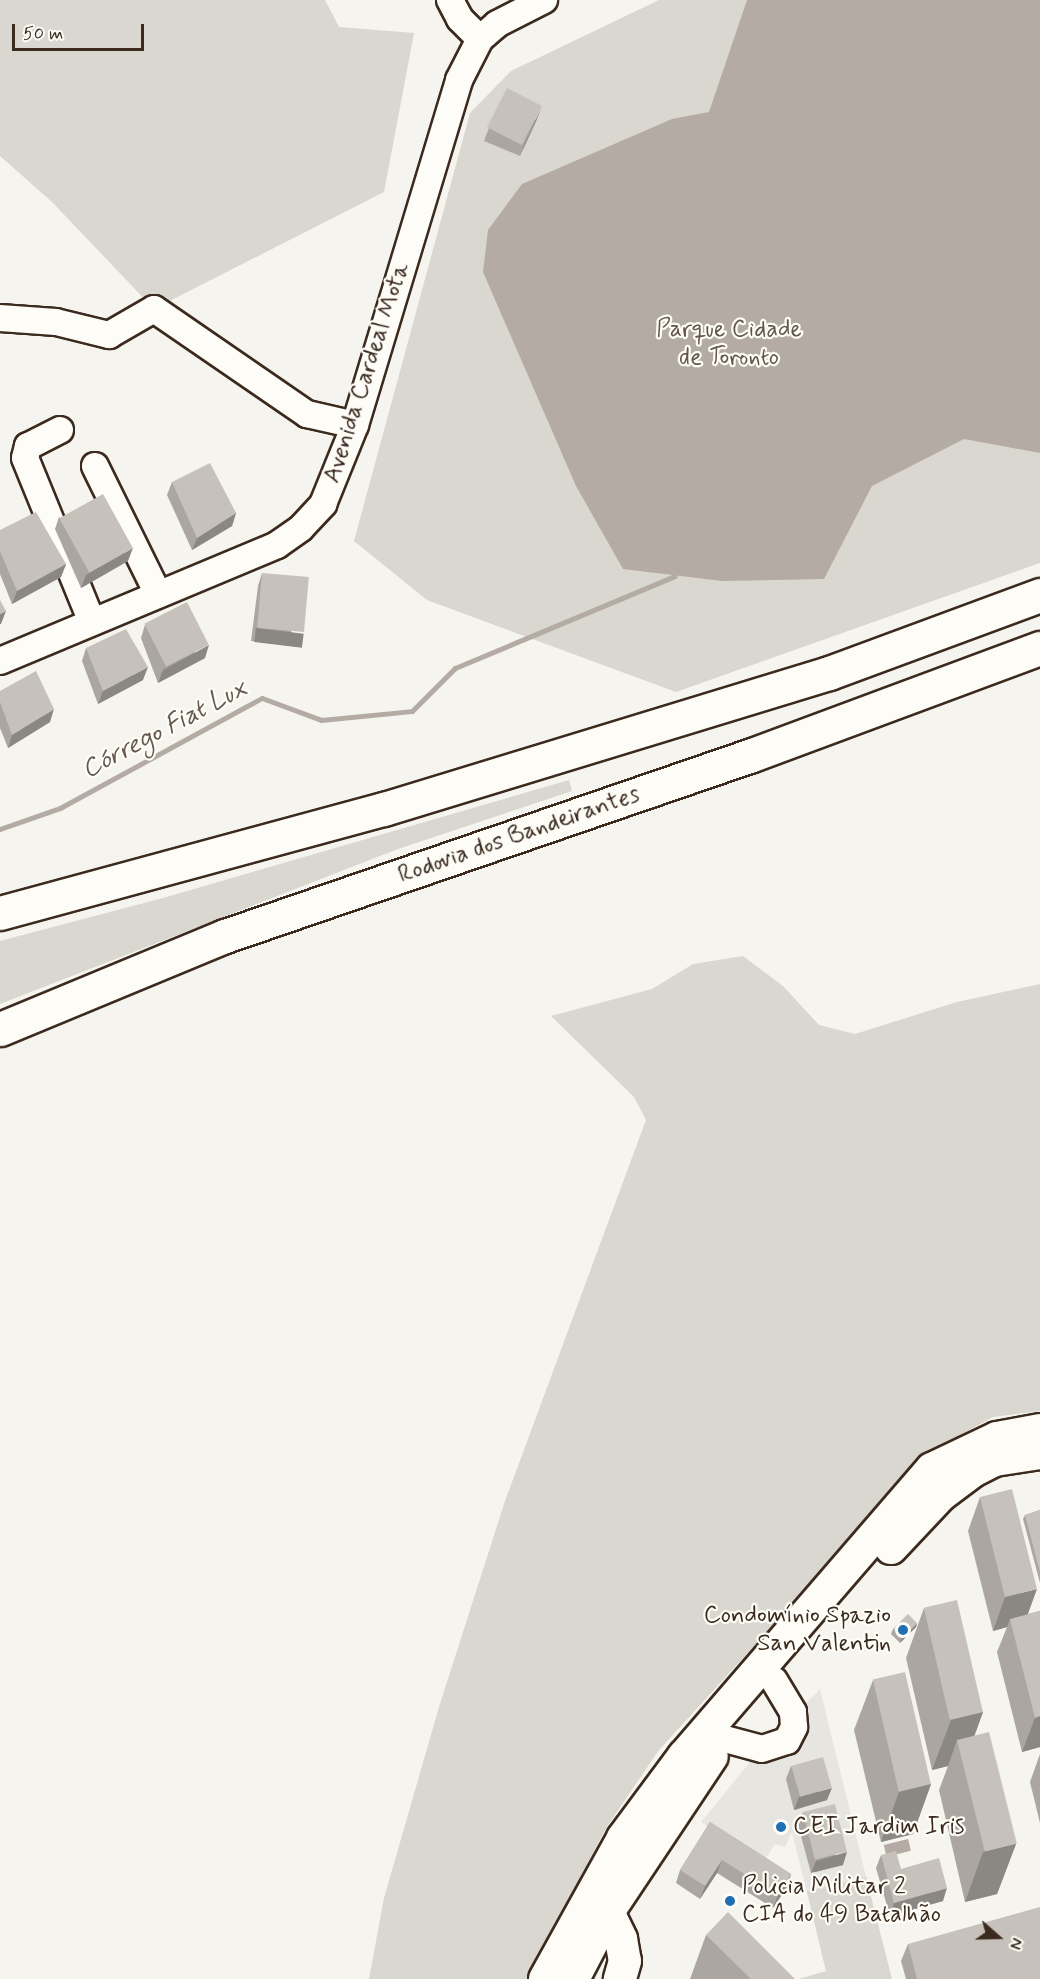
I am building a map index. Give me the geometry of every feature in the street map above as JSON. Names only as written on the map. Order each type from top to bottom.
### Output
[{"type":"highway","points":[[0,913],[395,806],[829,673],[1040,595]]},
{"type":"highway","name":"Rodovia dos Bandeirantes","points":[[0,1029],[225,936],[752,755],[1040,648]]},
{"type":"main road","points":[[573,1979],[574,1950],[623,1838],[684,1756],[932,1469],[997,1438],[1040,1430]]},
{"type":"main road","points":[[545,1979],[608,1912],[660,1829],[725,1739],[774,1680],[941,1495],[971,1472],[995,1460],[1040,1453]]},
{"type":"main road","points":[[608,1912],[621,1939],[625,1961],[620,1979]]},
{"type":"main road","points":[[574,1950],[604,1969],[607,1979]]},
{"type":"street","points":[[450,0],[460,19],[480,39]]},
{"type":"street","name":"Avenida Cardeal Mota","points":[[0,661],[277,545],[301,528],[322,504],[355,424],[433,157],[459,80],[480,39],[497,24],[544,0]]},
{"type":"street","points":[[0,318],[57,322],[110,335],[154,309],[307,414],[355,424]]},
{"type":"street","points":[[60,430],[28,446],[25,458],[92,622]]},
{"type":"street","points":[[94,466],[158,594]]},
{"type":"street","points":[[725,1739],[762,1749],[787,1741],[794,1727],[793,1712],[774,1680]]},
{"type":"shaded area","name":"Parque Cidade de Toronto","points":[[747,0],[1040,0],[1040,453],[964,439],[872,486],[824,579],[722,581],[623,569],[576,486],[483,272],[488,230],[522,184],[672,119],[709,112]]},
{"type":"shaded area","name":"CEI Jardim Iris","points":[[820,1689],[885,1954],[826,1971],[792,1832],[785,1847],[775,1844],[763,1863],[701,1822],[755,1756]]},
{"type":"shaded area","points":[[908,1839],[911,1851],[887,1857],[884,1845]]},
{"type":"green space","points":[[0,0],[325,0],[339,27],[414,33],[384,192],[154,309],[52,202],[0,156]]},
{"type":"green space","name":"Parque Cidade de Toronto","points":[[659,0],[1040,0],[1040,563],[676,692],[427,600],[354,541],[470,113],[511,71]]},
{"type":"green space","points":[[569,780],[572,791],[398,849],[0,1004],[0,941],[163,898]]},
{"type":"green space","points":[[743,956],[783,986],[819,1025],[855,1034],[957,1002],[1040,984],[1040,1411],[993,1417],[933,1450],[659,1750],[606,1828],[529,1979],[369,1979],[384,1898],[439,1707],[505,1501],[646,1120],[634,1097],[551,1016],[652,989],[693,964]]},
{"type":"green space","points":[[866,1877],[892,1979],[799,1979],[826,1971],[807,1891]]},
{"type":"building","points":[[507,88],[542,106],[522,145],[487,127]]},
{"type":"building","points":[[210,463],[236,513],[197,538],[172,482]]},
{"type":"building","points":[[103,494],[133,548],[89,572],[59,518]]},
{"type":"building","points":[[36,512],[66,564],[17,591],[0,551],[0,530]]},
{"type":"building","points":[[262,573],[309,577],[304,632],[257,628]]},
{"type":"building","points":[[0,600],[6,611],[0,614]]},
{"type":"building","points":[[187,602],[209,645],[166,667],[144,624]]},
{"type":"building","points":[[126,629],[148,667],[103,691],[86,648]]},
{"type":"building","points":[[36,671],[54,709],[12,735],[0,702],[0,691]]},
{"type":"building","points":[[1012,1489],[1037,1589],[1005,1597],[980,1497]]},
{"type":"building","points":[[1040,1510],[1040,1572],[1025,1515]]},
{"type":"building","points":[[957,1600],[983,1712],[950,1720],[924,1608]]},
{"type":"building","points":[[1040,1611],[1040,1716],[1035,1718],[1010,1619]]},
{"type":"building","name":"Condomínio Spazio San Valentin","points":[[908,1614],[917,1623],[902,1638],[893,1629]]},
{"type":"building","points":[[905,1672],[931,1784],[899,1791],[873,1679]]},
{"type":"building","points":[[989,1732],[1017,1844],[985,1852],[957,1740]]},
{"type":"building","points":[[823,1757],[832,1788],[800,1797],[791,1766]]},
{"type":"building","points":[[835,1804],[847,1852],[815,1860],[803,1812]]},
{"type":"building","points":[[710,1822],[791,1874],[778,1895],[722,1860],[705,1886],[680,1870]]},
{"type":"building","points":[[896,1851],[901,1869],[939,1858],[947,1888],[894,1903],[881,1855]]},
{"type":"building","points":[[1040,1907],[1040,1979],[917,1979],[908,1944]]},
{"type":"building","points":[[728,1912],[795,1979],[751,1979],[706,1935]]},
{"type":"waterway","name":"Córrego Fiat Lux","points":[[0,829],[60,808],[262,698],[321,720],[412,711],[455,668],[675,576]]},
{"type":"place","name":"Condomínio Spazio San Valentin","points":[[903,1630]]},
{"type":"place","name":"CEI Jardim Iris","points":[[781,1827]]},
{"type":"place","name":"Policia Militar 2 CIA do 49 Batalhão","points":[[730,1901]]}]
